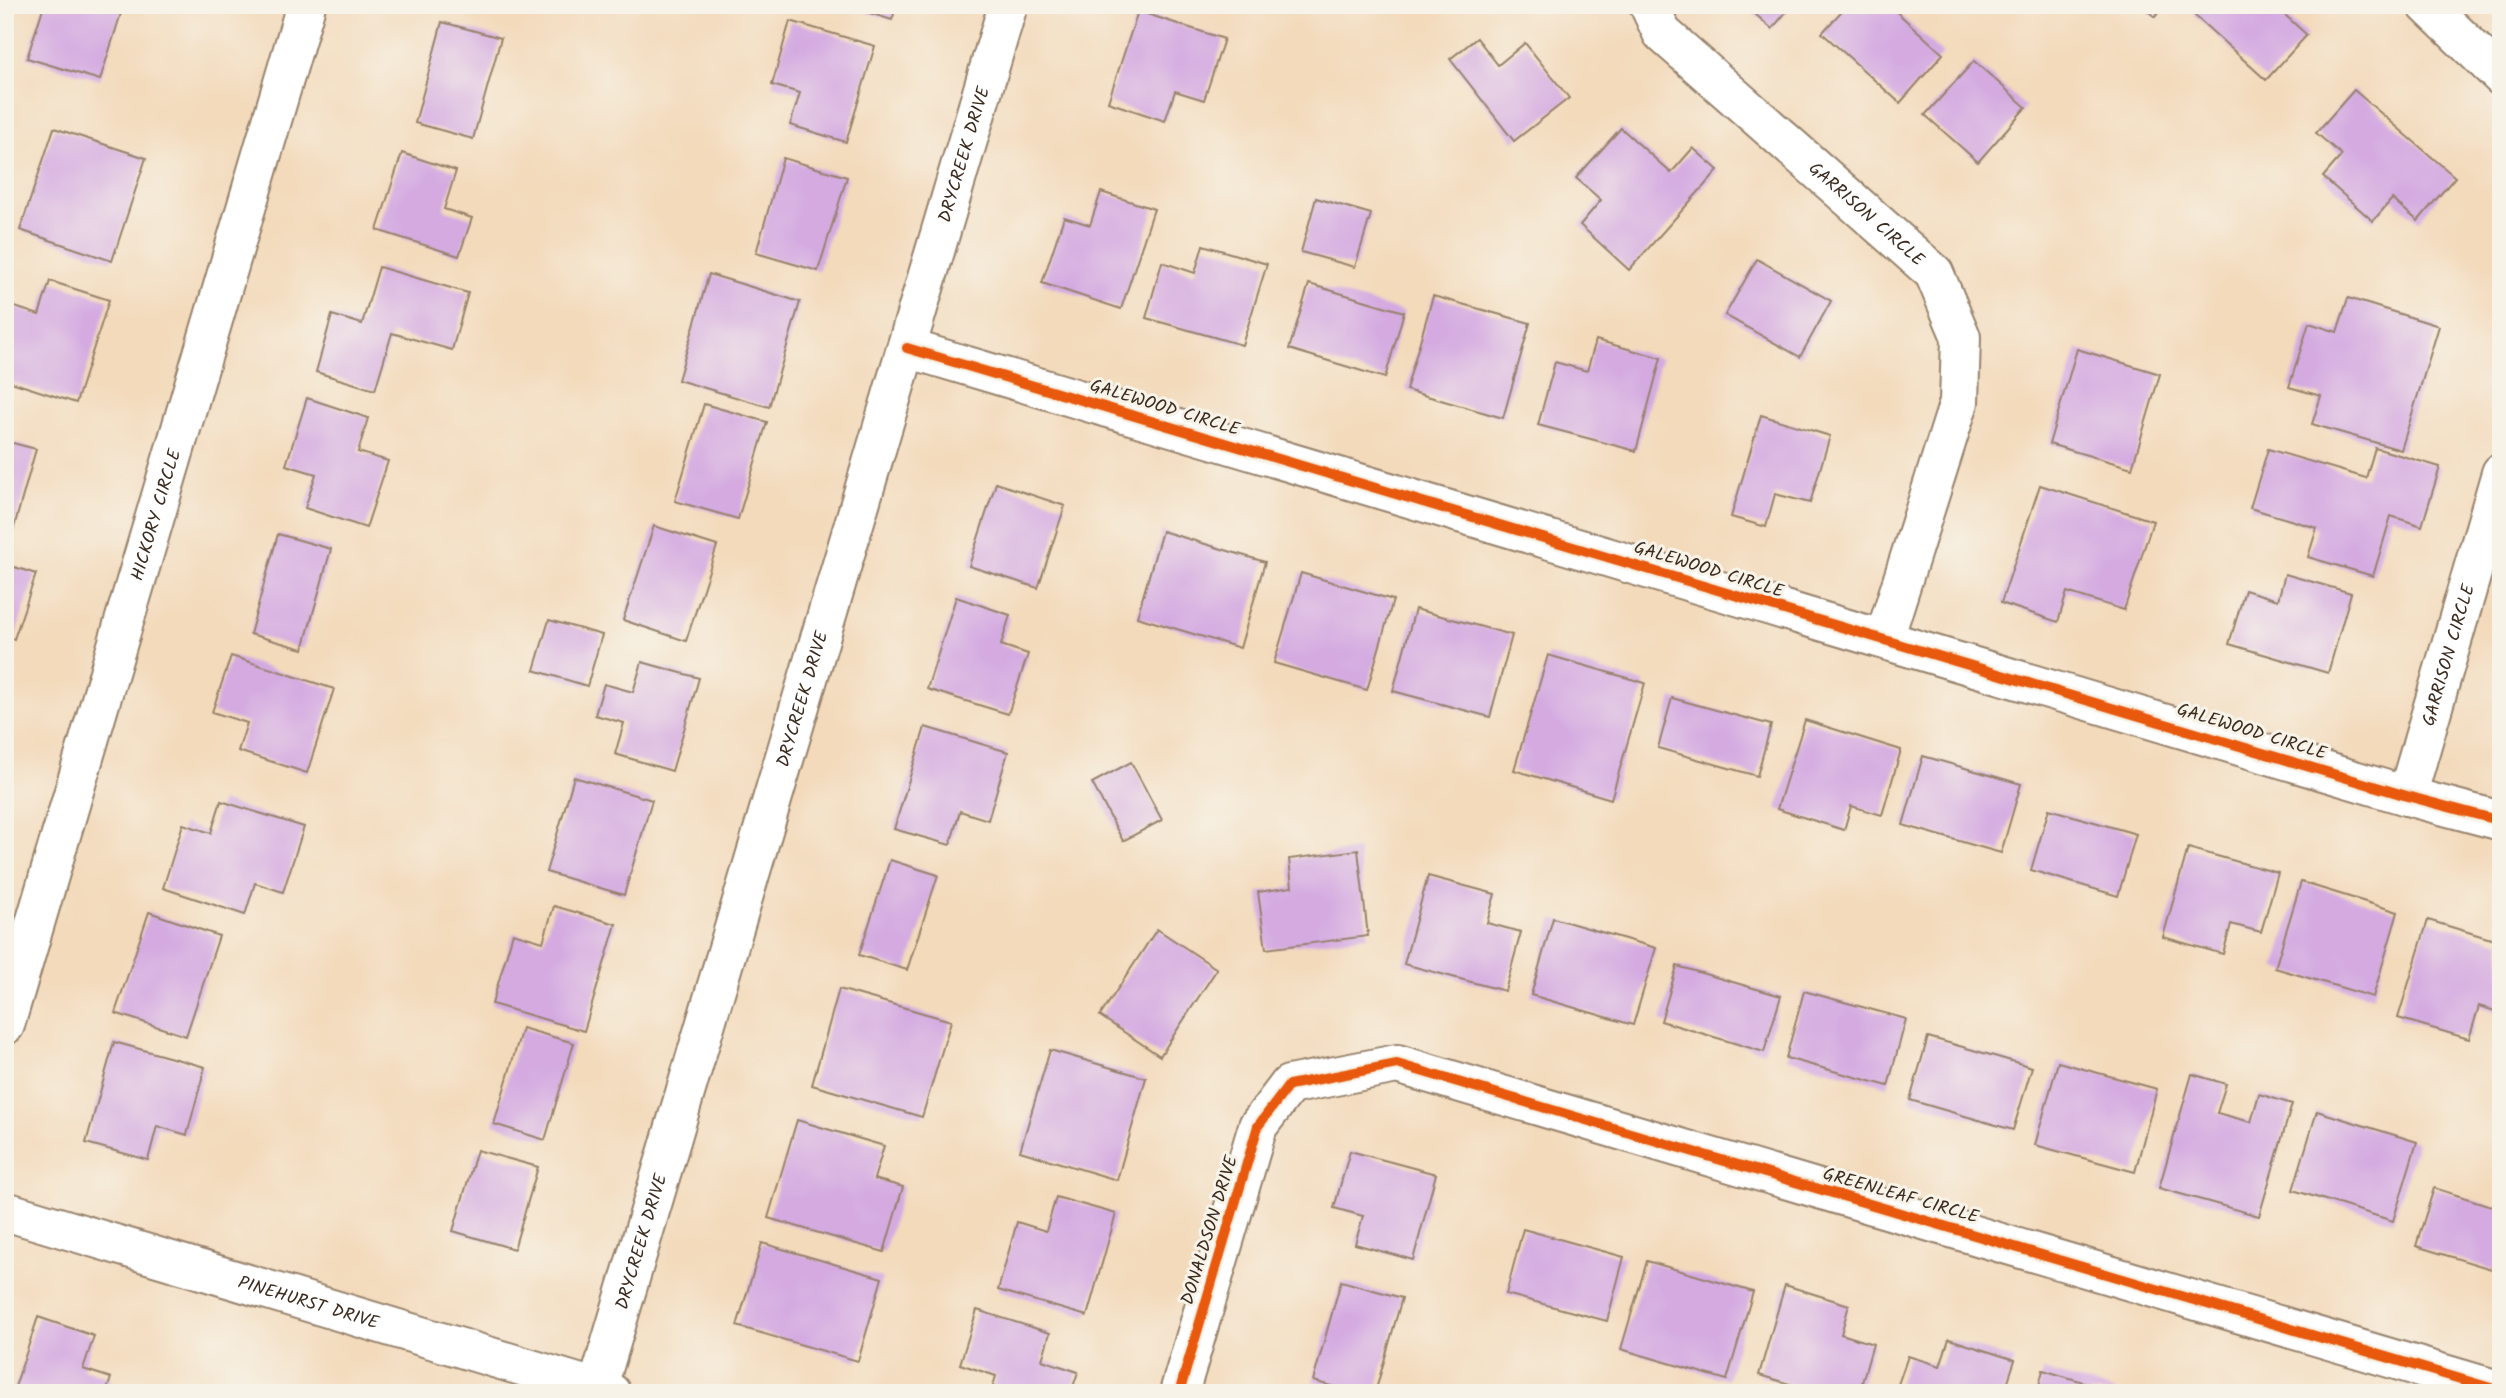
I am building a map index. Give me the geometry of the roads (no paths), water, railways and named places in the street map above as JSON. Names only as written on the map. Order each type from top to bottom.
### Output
[{"type":"street","name":"HICKORY CIRCLE","points":[[5,1025],[306,5]]},
{"type":"street","name":"DRYCREEK DRIVE","points":[[601,1391],[1008,5]]},
{"type":"street","name":"GARRISON CIRCLE","points":[[1648,5],[1662,33],[1934,273],[1961,337],[1959,402],[1884,639]]},
{"type":"street","points":[[2427,5],[2501,76]]},
{"type":"street","name":"GALEWOOD CIRCLE","points":[[907,348],[2407,796],[2501,821]]},
{"type":"street","name":"GARRISON CIRCLE","points":[[2407,796],[2501,473]]},
{"type":"street","name":"GREENLEAF CIRCLE","points":[[1289,1085],[1397,1064],[2501,1391]]},
{"type":"street","name":"DONALDSON DRIVE","points":[[1179,1393],[1258,1126],[1289,1085]]},
{"type":"street","name":"PINEHURST DRIVE","points":[[5,1211],[601,1391]]}]
